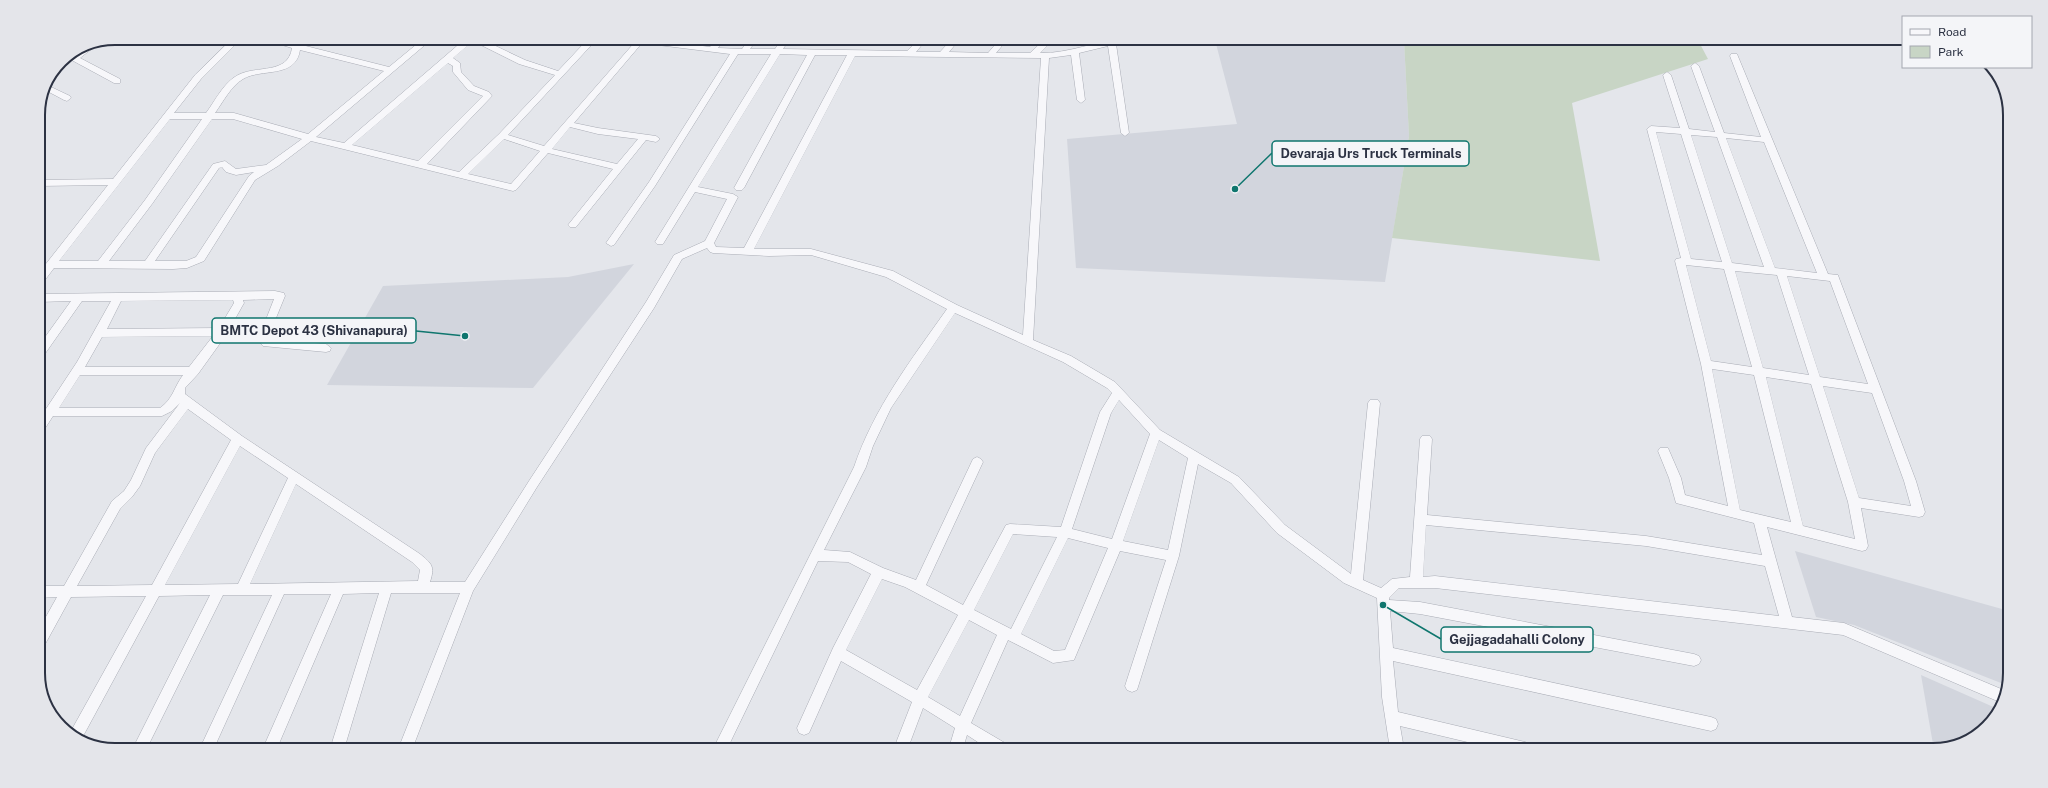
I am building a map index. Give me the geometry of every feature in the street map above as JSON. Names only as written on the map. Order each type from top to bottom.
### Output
[{"type":"street","points":[[45,272],[198,77],[231,45]]},
{"type":"street","points":[[292,45],[389,70]]},
{"type":"street","points":[[52,264],[187,264],[200,259],[252,178],[269,168],[310,137],[420,45]]},
{"type":"street","points":[[346,146],[463,45]]},
{"type":"street","points":[[487,45],[522,62],[560,74]]},
{"type":"street","points":[[461,175],[502,136],[587,45]]},
{"type":"street","points":[[168,116],[234,116],[274,129],[514,188],[569,124],[631,45]]},
{"type":"street","points":[[675,45],[739,52],[1032,56],[1045,56],[1074,52],[1104,45]]},
{"type":"street","points":[[712,50],[716,45]]},
{"type":"street","points":[[611,243],[652,184],[739,52],[747,45]]},
{"type":"street","points":[[660,242],[781,45]]},
{"type":"street","points":[[909,54],[917,45]]},
{"type":"street","points":[[942,54],[950,45]]},
{"type":"street","points":[[990,55],[999,45]]},
{"type":"street","points":[[1032,56],[1044,45]]},
{"type":"street","points":[[1112,45],[1125,133]]},
{"type":"street","points":[[102,264],[153,195],[186,145],[234,81],[249,72],[270,71],[284,66],[295,56],[296,46]]},
{"type":"street","points":[[1074,52],[1081,100]]},
{"type":"street","points":[[739,188],[812,53]]},
{"type":"street","points":[[747,252],[852,53]]},
{"type":"street","points":[[1028,342],[1045,56]]},
{"type":"street","points":[[1734,56],[1824,277]]},
{"type":"street","points":[[75,58],[116,81]]},
{"type":"street","points":[[420,165],[488,96],[467,84],[457,72],[457,65],[448,59]]},
{"type":"street","points":[[1664,451],[1675,478],[1680,499],[1759,520],[1798,528],[1862,546],[1854,502],[1817,381],[1776,271],[1720,135],[1696,66]]},
{"type":"street","points":[[1667,75],[1728,265],[1759,372],[1798,528]]},
{"type":"street","points":[[50,89],[68,98]]},
{"type":"street","points":[[569,124],[598,131],[656,139]]},
{"type":"street","points":[[1687,262],[1652,130],[1684,131],[1767,140]]},
{"type":"street","points":[[502,136],[547,150],[619,167]]},
{"type":"street","points":[[573,224],[642,141]]},
{"type":"street","points":[[148,264],[216,166],[225,164],[229,170],[236,172],[254,168],[269,168]]},
{"type":"street","points":[[45,183],[117,182]]},
{"type":"street","points":[[408,743],[468,588],[533,484],[650,305],[678,257],[709,243],[733,197],[693,189]]},
{"type":"street","points":[[709,243],[713,250],[747,252],[811,252],[889,274],[953,308],[1067,359],[1112,385],[1156,433],[1235,480],[1281,529],[1348,579],[1383,600],[1694,660]]},
{"type":"street","points":[[1735,513],[1706,364],[1680,261],[1728,265],[1834,278],[1874,389],[1910,481],[1919,512],[1854,502]]},
{"type":"street","points":[[45,298],[279,295],[280,299],[263,340],[267,343],[326,348]]},
{"type":"street","points":[[237,296],[239,303],[222,332],[194,371],[180,387],[183,399],[238,439],[416,558],[426,566],[427,572],[422,587]]},
{"type":"street","points":[[45,420],[78,371],[101,333],[118,297]]},
{"type":"street","points":[[45,345],[79,298]]},
{"type":"street","points":[[723,743],[860,467],[863,454],[885,409],[953,308]]},
{"type":"street","points":[[271,321],[324,330]]},
{"type":"street","points":[[101,333],[222,332]]},
{"type":"street","points":[[1706,364],[1874,389]]},
{"type":"street","points":[[78,371],[194,371]]},
{"type":"street","points":[[958,743],[963,726],[1065,532],[1106,412],[1118,392]]},
{"type":"street","points":[[50,412],[162,412],[183,399]]},
{"type":"street","points":[[45,632],[69,592],[116,505],[136,483],[150,451],[183,399]]},
{"type":"street","points":[[1356,583],[1374,403]]},
{"type":"street","points":[[815,555],[850,557],[1054,657],[1069,656],[1116,545],[1156,433]]},
{"type":"street","points":[[78,732],[238,439]]},
{"type":"street","points":[[1416,582],[1426,439]]},
{"type":"street","points":[[1132,686],[1173,556],[1194,456]]},
{"type":"street","points":[[918,589],[976,462]]},
{"type":"street","points":[[242,588],[294,477]]},
{"type":"street","points":[[1420,519],[1646,541],[1769,561]]},
{"type":"street","points":[[1759,520],[1769,561],[1787,622]]},
{"type":"street","points":[[903,743],[920,699],[1010,529],[1065,532],[1116,545],[1173,556]]},
{"type":"street","points":[[804,728],[838,652],[879,572]]},
{"type":"street","points":[[1396,743],[1386,653],[1383,600],[1396,583],[1435,582],[1844,629],[1999,695]]},
{"type":"street","points":[[339,743],[387,587]]},
{"type":"street","points":[[45,592],[242,588],[468,588]]},
{"type":"street","points":[[209,743],[281,588]]},
{"type":"street","points":[[143,743],[220,589]]},
{"type":"street","points":[[272,743],[339,589]]},
{"type":"street","points":[[838,652],[920,699],[992,743]]},
{"type":"street","points":[[1386,653],[1711,724]]},
{"type":"street","points":[[1392,717],[1500,743]]},
{"type":"shaded area","points":[[1216,45],[1404,45],[1409,136],[1385,282],[1076,268],[1067,139],[1237,124]]},
{"type":"shaded area","points":[[634,264],[533,388],[327,385],[383,286],[568,277]]},
{"type":"shaded area","points":[[1795,551],[2002,609],[2003,673],[2002,683],[1854,625],[1816,617]]},
{"type":"shaded area","points":[[1921,675],[1994,707],[1983,723],[1968,734],[1956,739],[1933,743]]},
{"type":"green space","points":[[1404,45],[1701,45],[1708,59],[1572,103],[1600,261],[1392,238],[1409,136]]},
{"type":"place","name":"Devaraja Urs Truck Terminals","points":[[1235,189]]},
{"type":"place","name":"BMTC Depot 43 (Shivanapura)","points":[[465,336]]},
{"type":"place","name":"Gejjagadahalli Colony","points":[[1383,605]]}]
